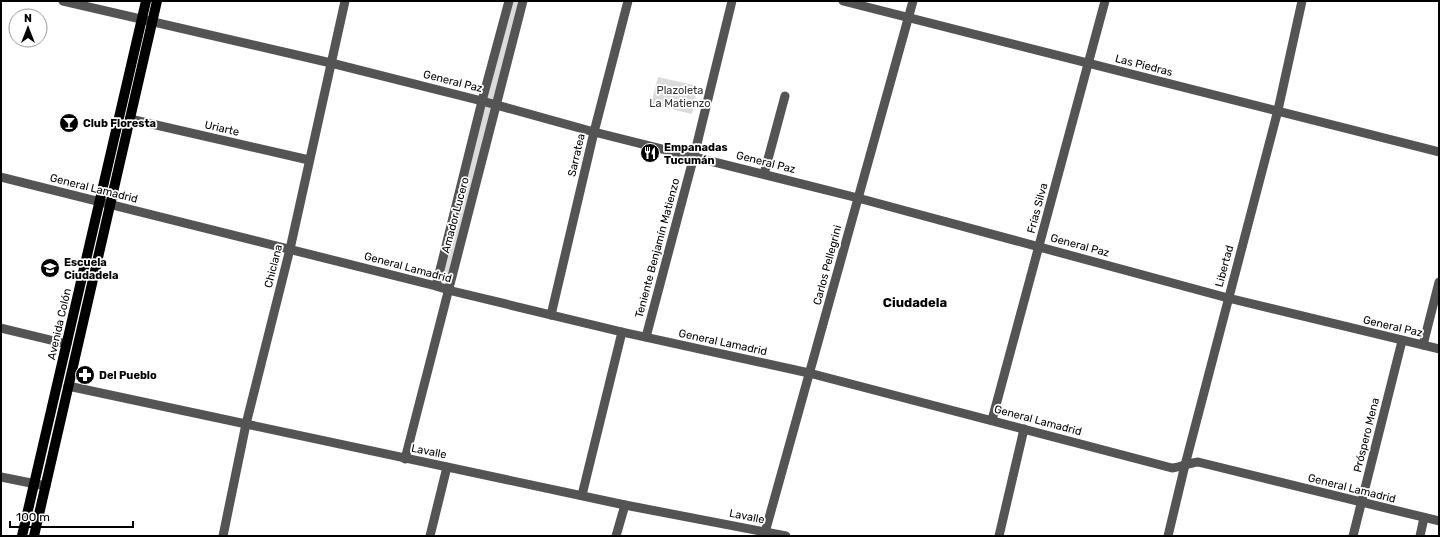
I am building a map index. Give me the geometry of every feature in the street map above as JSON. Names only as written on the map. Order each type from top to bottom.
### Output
[{"type":"main road","name":"Avenida Colón","points":[[34,536],[130,119],[147,20],[146,1]]},
{"type":"main road","name":"Avenida Colón","points":[[22,536],[99,202],[147,20],[157,1]]},
{"type":"street","name":"General Paz","points":[[63,1],[331,63],[482,101],[594,132],[858,198],[1228,298],[1439,349]]},
{"type":"street","name":"Chiclana","points":[[222,536],[246,424],[290,249],[345,1]]},
{"type":"street","name":"Amador Lucero","points":[[436,286],[482,101],[509,1]]},
{"type":"street","name":"Amador Lucero","points":[[405,458],[523,1]]},
{"type":"street","name":"Sarratea","points":[[551,315],[594,132],[628,1]]},
{"type":"street","name":"Teniente Benjamín Matienzo","points":[[646,337],[694,156],[732,1]]},
{"type":"street","name":"Las Piedras","points":[[843,1],[1439,152]]},
{"type":"street","name":"Carlos Pellegrini","points":[[764,534],[913,1]]},
{"type":"street","name":"Frías Silva","points":[[992,420],[1106,1]]},
{"type":"street","name":"Libertad","points":[[1168,536],[1228,298],[1278,110],[1302,1]]},
{"type":"street","points":[[764,174],[785,96]]},
{"type":"street","name":"Uriarte","points":[[130,119],[309,160]]},
{"type":"street","name":"General Lamadrid","points":[[1,177],[551,315],[809,373],[1172,468],[1198,462],[1439,521]]},
{"type":"street","points":[[1423,345],[1439,282]]},
{"type":"street","points":[[1,328],[67,344]]},
{"type":"street","points":[[582,495],[622,332]]},
{"type":"street","name":"Próspero Mena","points":[[1353,536],[1402,341]]},
{"type":"street","name":"Lavalle","points":[[68,386],[625,505],[764,534],[786,536]]},
{"type":"street","points":[[999,536],[1024,429]]},
{"type":"street","points":[[430,536],[447,467]]},
{"type":"street","points":[[1,476],[46,486]]},
{"type":"street","points":[[616,536],[625,505]]},
{"type":"street","points":[[1420,536],[1424,518]]},
{"type":"green space","points":[[512,1],[520,1],[494,101],[486,98]]},
{"type":"green space","name":"Plazoleta La Matienzo","points":[[658,77],[698,86],[692,114],[651,104]]},
{"type":"green space","points":[[484,106],[492,107],[446,285],[440,283]]},
{"type":"place","name":"Club Floresta","points":[[69,123]]},
{"type":"place","name":"Empanadas Tucumán","points":[[650,153]]},
{"type":"place","name":"Escuela Ciudadela","points":[[50,268]]},
{"type":"place","name":"Del Pueblo","points":[[85,375]]},
{"type":"district","name":"Ciudadela","points":[[915,302]]}]
